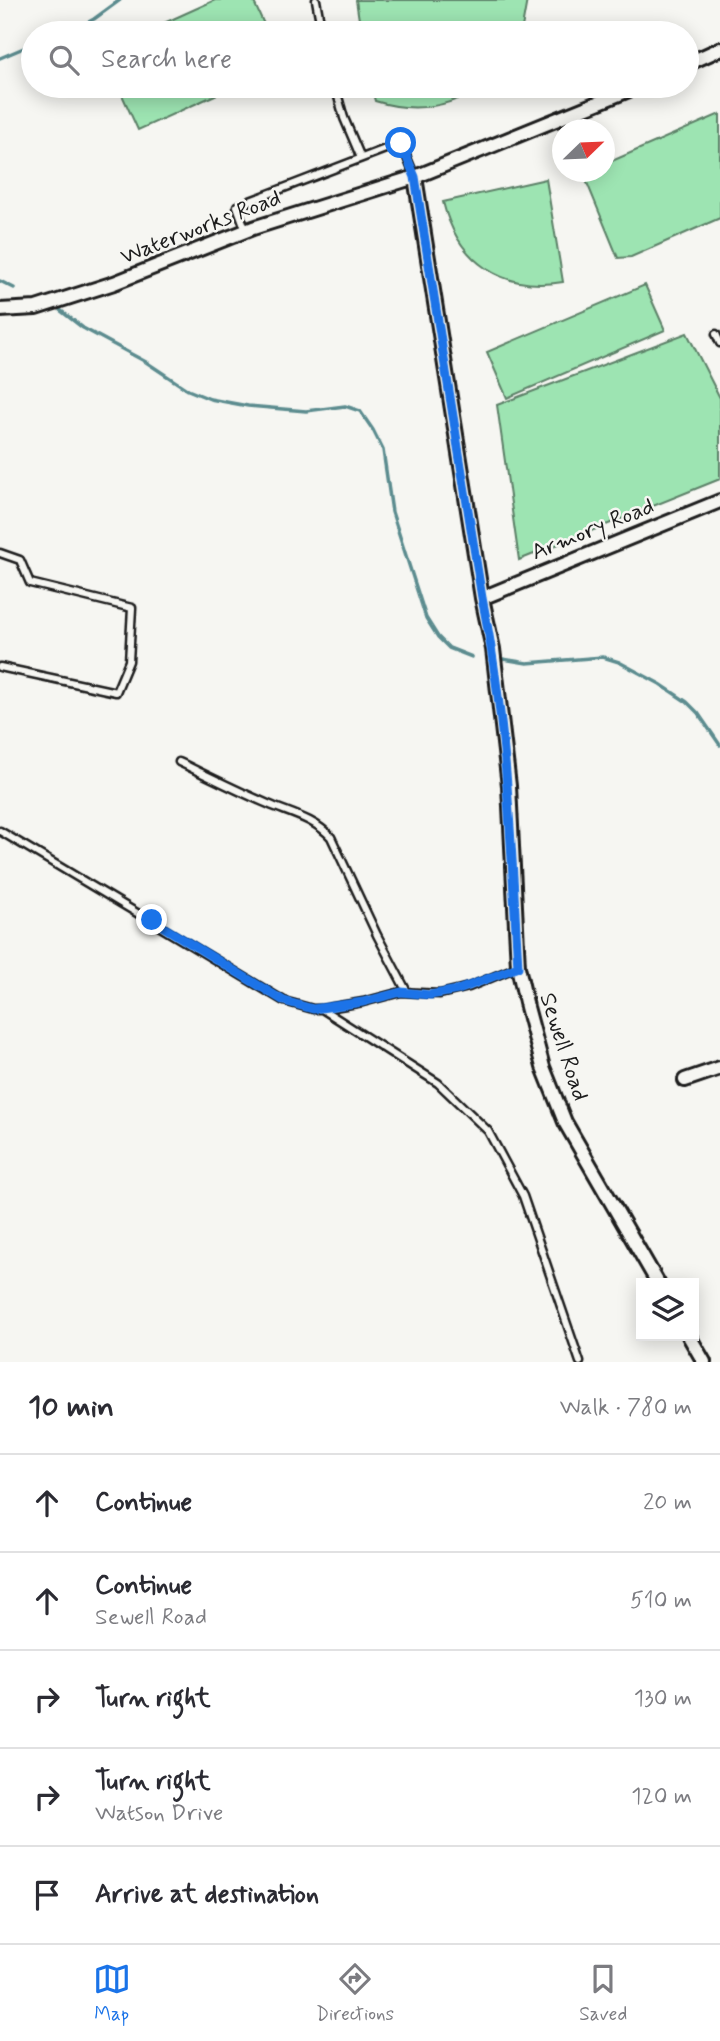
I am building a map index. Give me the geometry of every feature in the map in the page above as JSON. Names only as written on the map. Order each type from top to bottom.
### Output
[{"type":"street","points":[[699,59],[720,49]]},
{"type":"street","name":"Waterworks Road","points":[[0,310],[36,309],[114,283],[246,231],[415,177],[609,98]]},
{"type":"street","name":"Sewell Road","points":[[415,177],[482,598],[493,649],[509,786],[518,967],[543,1067],[565,1122],[655,1278]]},
{"type":"street","name":"Armory Road","points":[[482,598],[720,501]]},
{"type":"street","points":[[685,1080],[720,1069]]},
{"type":"street","points":[[692,1341],[704,1362]]},
{"type":"lane","points":[[316,0],[320,21]]},
{"type":"lane","points":[[338,98],[361,158]]},
{"type":"lane","points":[[246,231],[237,206],[401,143],[415,177]]},
{"type":"lane","points":[[716,334],[720,343]]},
{"type":"lane","points":[[0,553],[20,560],[30,583],[132,608],[129,662],[116,692],[0,667]]},
{"type":"lane","points":[[178,762],[269,804],[308,818],[331,836],[407,992]]},
{"type":"lane","points":[[0,831],[284,1001],[313,1009],[407,992],[430,995],[458,990],[518,967]]},
{"type":"lane","points":[[322,1009],[438,1083],[488,1131],[523,1196],[580,1362]]},
{"type":"green space","points":[[215,0],[253,0],[263,21],[169,21]]},
{"type":"green space","points":[[356,0],[527,0],[523,21],[359,21]]},
{"type":"green space","points":[[123,98],[209,98],[138,130]]},
{"type":"green space","points":[[374,98],[460,98],[417,108],[375,101]]},
{"type":"green space","points":[[720,114],[720,218],[631,257],[618,258],[587,182],[615,182],[615,160]]},
{"type":"green space","points":[[546,179],[563,282],[541,284],[502,277],[471,256],[450,223],[443,202]]},
{"type":"green space","points":[[645,285],[665,330],[507,398],[487,352]]},
{"type":"green space","points":[[687,333],[720,398],[720,479],[519,560],[497,405]]},
{"type":"waterway","points":[[90,21],[120,0]]},
{"type":"waterway","points":[[0,58],[21,49]]},
{"type":"waterway","points":[[0,281],[14,288]]},
{"type":"waterway","points":[[60,310],[83,328],[146,362],[188,390],[210,399],[248,406],[306,411],[345,406],[360,411],[383,450],[392,512],[426,618],[449,648],[472,657]]},
{"type":"waterway","points":[[503,659],[527,663],[603,657],[619,662],[687,702],[720,745]]},
{"type":"route","points":[[152,920],[284,1001],[313,1009],[363,1002],[401,992],[430,995],[458,990],[518,967],[509,786],[493,649],[482,598],[415,177],[401,143]]}]
